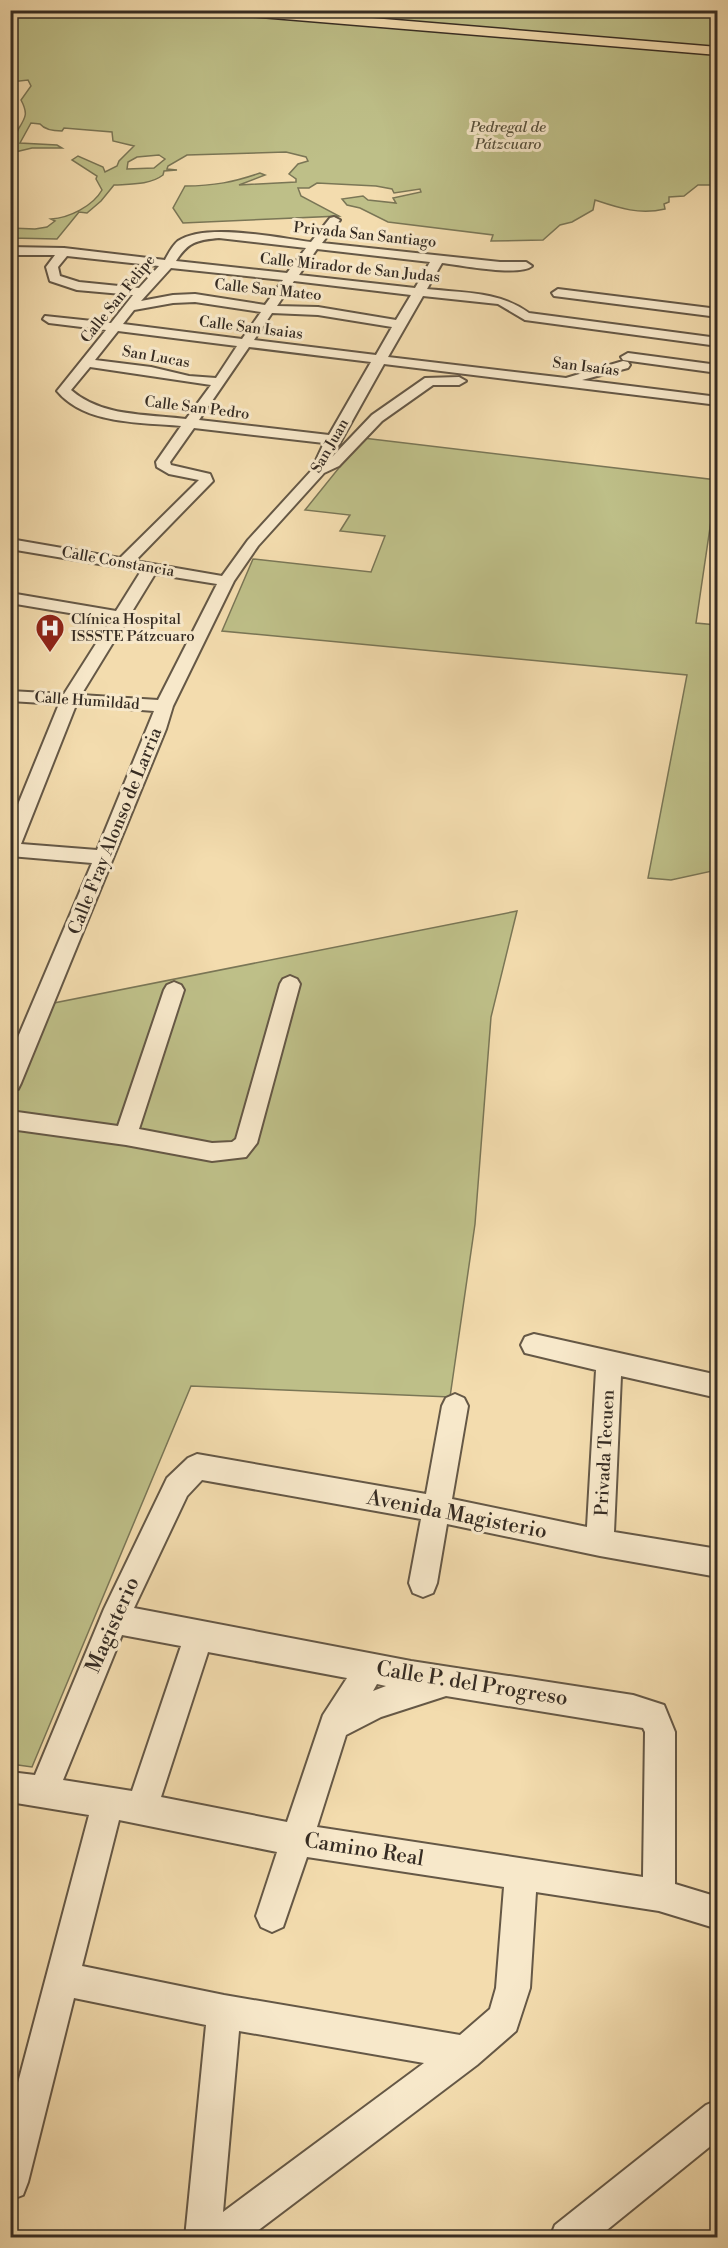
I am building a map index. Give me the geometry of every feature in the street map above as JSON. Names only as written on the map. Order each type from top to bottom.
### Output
[{"type":"highway","points":[[223,10],[717,51]]},
{"type":"highway","points":[[293,10],[717,45]]},
{"type":"street","points":[[124,563],[206,481],[205,477],[164,468],[164,462],[188,423],[219,382],[291,276],[334,220]]},
{"type":"street","name":"Privada San Santiago","points":[[201,236],[315,244],[438,259],[526,266]]},
{"type":"street","name":"Calle San Felipe","points":[[64,391],[142,292],[167,265],[181,244],[201,236]]},
{"type":"street","name":"Calle Mirador de San Judas","points":[[10,251],[64,252],[501,301],[525,316],[643,332]]},
{"type":"street","points":[[64,252],[52,267],[54,278],[77,286],[142,292]]},
{"type":"street","name":"San Juan","points":[[226,581],[253,543],[317,473],[333,440],[438,259]]},
{"type":"street","points":[[558,293],[717,313]]},
{"type":"street","name":"Calle San Mateo","points":[[131,307],[172,299],[195,298],[269,309],[318,311],[401,325]]},
{"type":"street","name":"Calle San Isaias","points":[[49,319],[449,369]]},
{"type":"street","points":[[603,386],[616,379],[643,332],[717,342]]},
{"type":"street","points":[[317,473],[334,463],[377,418],[430,381],[473,381],[494,386],[565,381],[625,361],[717,369]]},
{"type":"street","name":"San Lucas","points":[[87,363],[151,370],[189,380],[219,382]]},
{"type":"street","name":"San Isaías","points":[[449,369],[565,381],[717,401]]},
{"type":"street","name":"Calle San Pedro","points":[[64,391],[78,403],[101,413],[333,440]]},
{"type":"street","name":"Calle Constancia","points":[[10,544],[226,581]]},
{"type":"street","points":[[104,857],[10,849],[69,700],[151,567]]},
{"type":"street","name":"Calle Fray Alonso de Larria","points":[[10,1083],[157,729],[164,706],[226,581]]},
{"type":"street","points":[[10,598],[122,617]]},
{"type":"street","name":"Calle Humildad","points":[[10,696],[164,706]]},
{"type":"street","points":[[10,1120],[126,1136],[212,1152],[238,1150],[246,1143],[290,984]]},
{"type":"street","points":[[126,1136],[174,990]]},
{"type":"street","points":[[534,1345],[717,1387]]},
{"type":"street","name":"Privada Tecuen","points":[[600,1544],[609,1362]]},
{"type":"street","points":[[423,1583],[455,1406]]},
{"type":"street","name":"Avenida Magisterio","points":[[197,1467],[436,1509],[600,1544],[717,1563]]},
{"type":"street","name":"Magisterio","points":[[43,1792],[114,1619],[177,1487],[197,1467]]},
{"type":"street","name":"Calle P. del Progreso","points":[[114,1619],[370,1668],[633,1710],[653,1716],[660,1732],[659,1895]]},
{"type":"street","points":[[142,1809],[200,1636]]},
{"type":"street","points":[[272,1916],[334,1726],[370,1668]]},
{"type":"street","points":[[334,1726],[362,1709],[387,1698],[452,1680]]},
{"type":"street","name":"Camino Real","points":[[10,1787],[108,1802],[297,1840],[659,1895],[717,1913]]},
{"type":"street","points":[[10,2182],[108,1802]]},
{"type":"street","points":[[218,2238],[465,2053],[504,2019],[513,1988],[521,1874]]},
{"type":"street","points":[[63,1978],[224,2012],[465,2053]]},
{"type":"street","points":[[203,2238],[224,2012]]},
{"type":"street","points":[[568,2238],[717,2116]]},
{"type":"green space","name":"Pedregal de Pátzcuaro","points":[[11,11],[717,11],[718,155],[715,160],[717,161],[717,185],[698,185],[684,196],[669,197],[669,202],[664,204],[665,209],[656,211],[629,210],[595,200],[593,210],[572,222],[560,225],[543,240],[491,241],[493,235],[388,222],[360,208],[347,205],[342,199],[363,196],[368,200],[396,203],[393,198],[421,192],[420,189],[394,193],[392,189],[376,186],[317,183],[309,188],[298,188],[301,196],[339,216],[183,223],[173,208],[185,186],[224,183],[260,173],[265,175],[239,185],[296,182],[296,179],[289,174],[298,164],[308,161],[306,157],[286,152],[187,155],[168,166],[167,169],[177,170],[164,171],[163,175],[152,181],[114,185],[87,213],[79,212],[57,239],[11,238],[11,228],[47,227],[55,221],[51,219],[80,210],[98,196],[102,190],[96,179],[97,176],[72,160],[78,156],[103,167],[105,172],[117,166],[134,146],[113,141],[112,132],[64,128],[62,131],[56,131],[31,123],[20,143],[57,145],[62,148],[32,148],[11,153],[11,141],[25,115],[25,108],[21,100],[31,86],[28,80],[11,82]],"holes":[[[159,155],[165,159],[154,168],[127,169],[128,162],[137,157]]]},
{"type":"green space","points":[[363,438],[717,480],[696,623],[717,625],[717,870],[671,880],[648,878],[687,675],[222,631],[253,559],[371,572],[385,536],[340,531],[350,515],[305,510]]},
{"type":"green space","points":[[517,911],[491,1017],[475,1224],[450,1397],[191,1386],[32,1767],[11,1764],[11,1106],[54,1003]]},
{"type":"place","name":"Clínica Hospital ISSSTE Pátzcuaro","points":[[50,654]]}]
